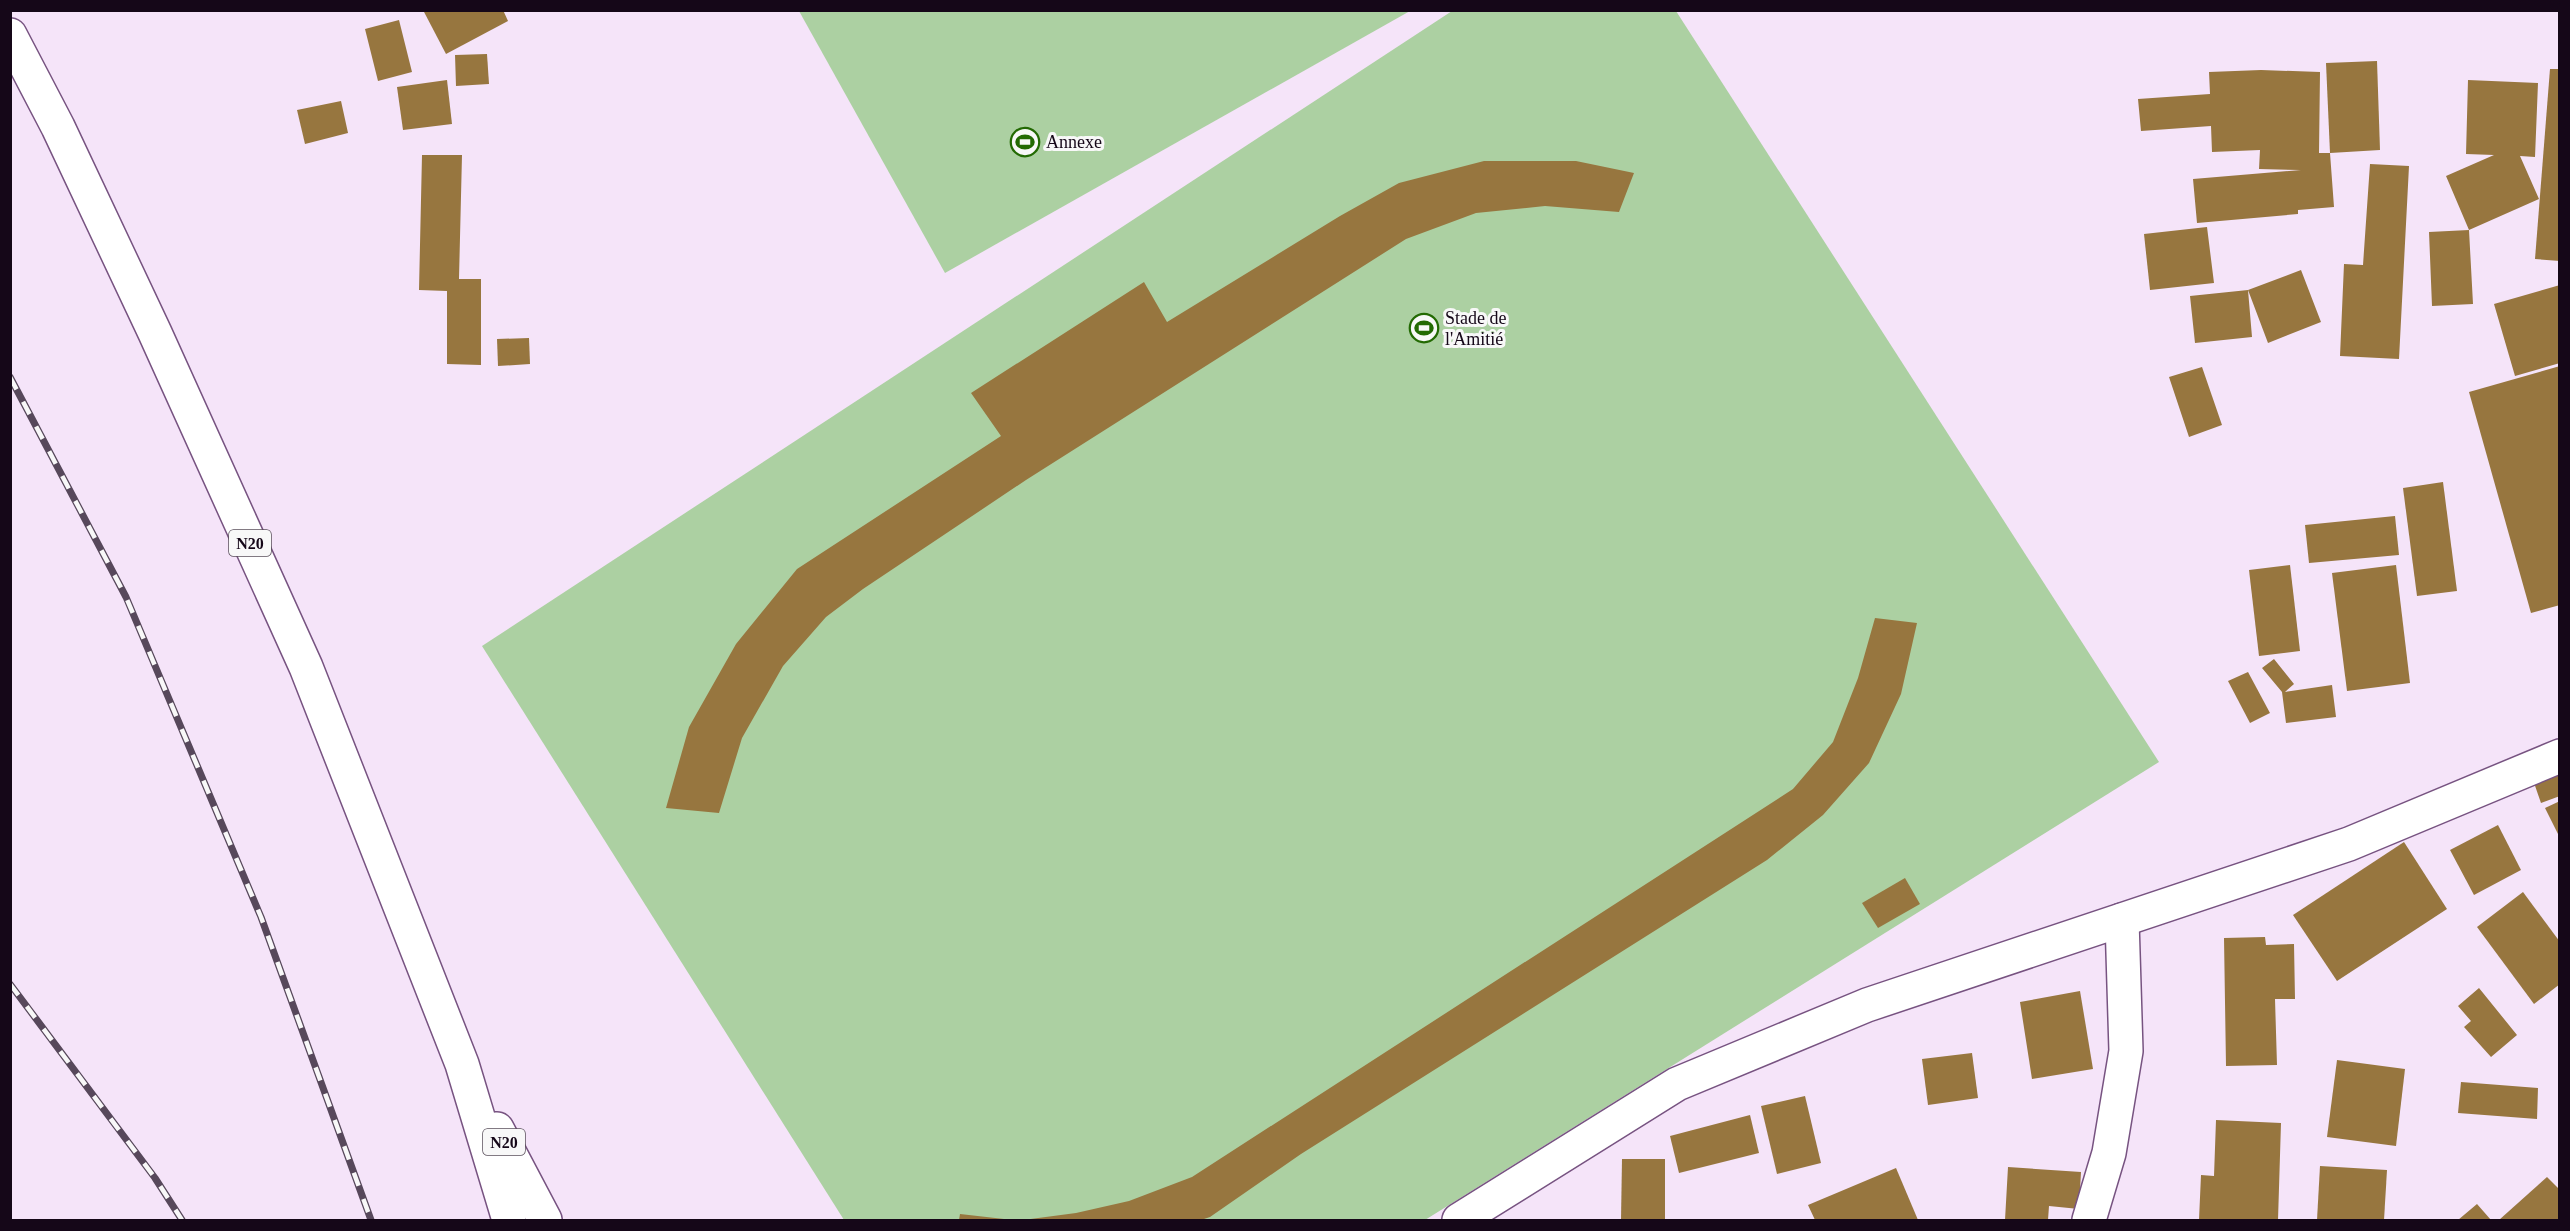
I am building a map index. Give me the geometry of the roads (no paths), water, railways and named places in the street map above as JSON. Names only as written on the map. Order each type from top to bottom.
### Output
[{"type":"street","name":"N20","points":[[10,35],[58,127],[155,333],[306,667],[462,1064],[509,1221]]},
{"type":"street","points":[[1459,1221],[1677,1084],[1867,1005],[2349,844],[2559,756]]},
{"type":"street","points":[[2089,1221],[2109,1153],[2126,1051],[2122,920]]},
{"type":"street","name":"N20","points":[[462,1064],[545,1221]]},
{"type":"railway","points":[[10,377],[126,597],[261,917],[371,1220]]},
{"type":"railway","points":[[10,984],[155,1178],[182,1220]]},
{"type":"place","name":"Annexe","points":[[1025,142]]},
{"type":"place","name":"Stade de l'Amitié","points":[[1424,328]]}]
